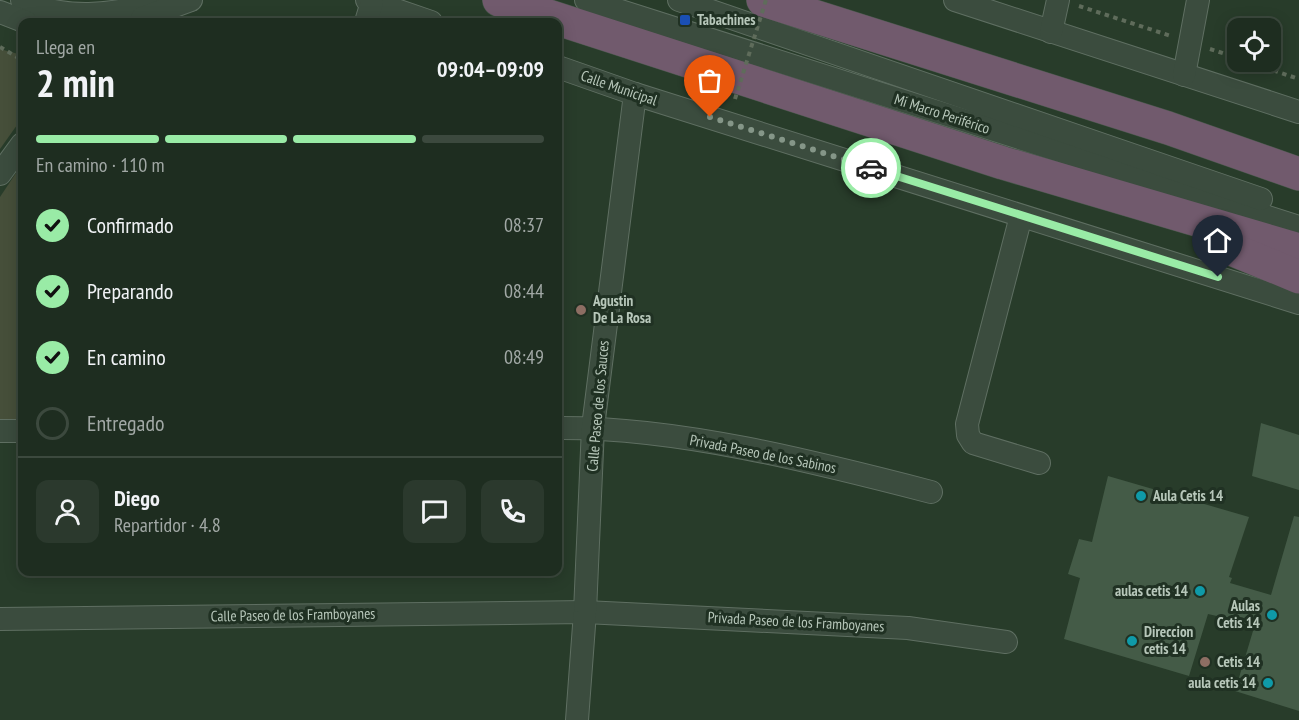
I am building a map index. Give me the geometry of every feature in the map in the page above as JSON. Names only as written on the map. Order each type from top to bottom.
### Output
[{"type":"highway","points":[[499,0],[554,18]]},
{"type":"highway","points":[[764,0],[1168,128],[1299,174]]},
{"type":"highway","points":[[562,20],[1121,204],[1299,277]]},
{"type":"highway","points":[[1004,164],[1299,250]]},
{"type":"street","points":[[22,0],[52,10],[88,14],[175,2]]},
{"type":"street","name":"Mi Macro Periférico","points":[[586,0],[1299,227]]},
{"type":"street","name":"Mi Macro Periférico","points":[[679,0],[1299,212]]},
{"type":"street","points":[[955,0],[1299,112]]},
{"type":"street","points":[[1184,75],[1198,0]]},
{"type":"street","points":[[138,18],[175,2]]},
{"type":"street","points":[[157,18],[175,2]]},
{"type":"street","points":[[1051,32],[1064,2]]},
{"type":"street","points":[[368,8],[413,18]]},
{"type":"street","points":[[0,12],[18,19]]},
{"type":"street","name":"Calle Municipal","points":[[562,68],[635,94],[1299,303]]},
{"type":"street","name":"Calle Paseo de los Sauces","points":[[577,720],[585,612],[593,427],[635,94]]},
{"type":"street","points":[[0,174],[18,149]]},
{"type":"street","points":[[1021,216],[967,424],[968,435],[973,443],[1039,463]]},
{"type":"street","name":"Privada Paseo de los Sabinos","points":[[562,428],[593,427],[701,442],[816,463],[932,492]]},
{"type":"street","points":[[0,431],[18,431]]},
{"type":"street","name":"Calle Paseo de los Framboyanes","points":[[0,619],[585,612]]},
{"type":"street","name":"Privada Paseo de los Framboyanes","points":[[585,612],[908,628],[1006,642]]},
{"type":"path","points":[[735,99],[764,0]]},
{"type":"path","points":[[1064,2],[1227,54]]},
{"type":"path","points":[[0,47],[18,58]]},
{"type":"path","points":[[1278,72],[1299,79]]},
{"type":"green space","points":[[0,49],[18,54],[18,124],[0,149]]},
{"type":"green space","points":[[18,170],[18,420],[0,421],[0,197]]},
{"type":"building","name":"Aula Cetis 14","points":[[1261,423],[1299,435],[1299,490],[1252,476]]},
{"type":"building","points":[[1108,476],[1249,517],[1229,577],[1232,578],[1230,583],[1271,595],[1294,516],[1299,517],[1299,711],[1235,691],[1253,631],[1241,628],[1243,622],[1208,614],[1189,676],[1064,639],[1080,578],[1068,574],[1079,539],[1092,542]]},
{"type":"way so far","points":[[710,117],[871,168]]},
{"type":"place","name":"Tabachines","points":[[685,20]]},
{"type":"place","name":"Agustin De La Rosa","points":[[581,310]]},
{"type":"place","name":"Aula Cetis 14","points":[[1141,496]]},
{"type":"place","name":"aulas cetis 14","points":[[1200,591]]},
{"type":"place","name":"Aulas Cetis 14","points":[[1272,615]]},
{"type":"place","name":"Direccion cetis 14","points":[[1132,641]]},
{"type":"place","name":"Cetis 14","points":[[1205,662]]},
{"type":"place","name":"aula cetis 14","points":[[1268,683]]},
{"type":"route","points":[[871,168],[1218,277]]}]
